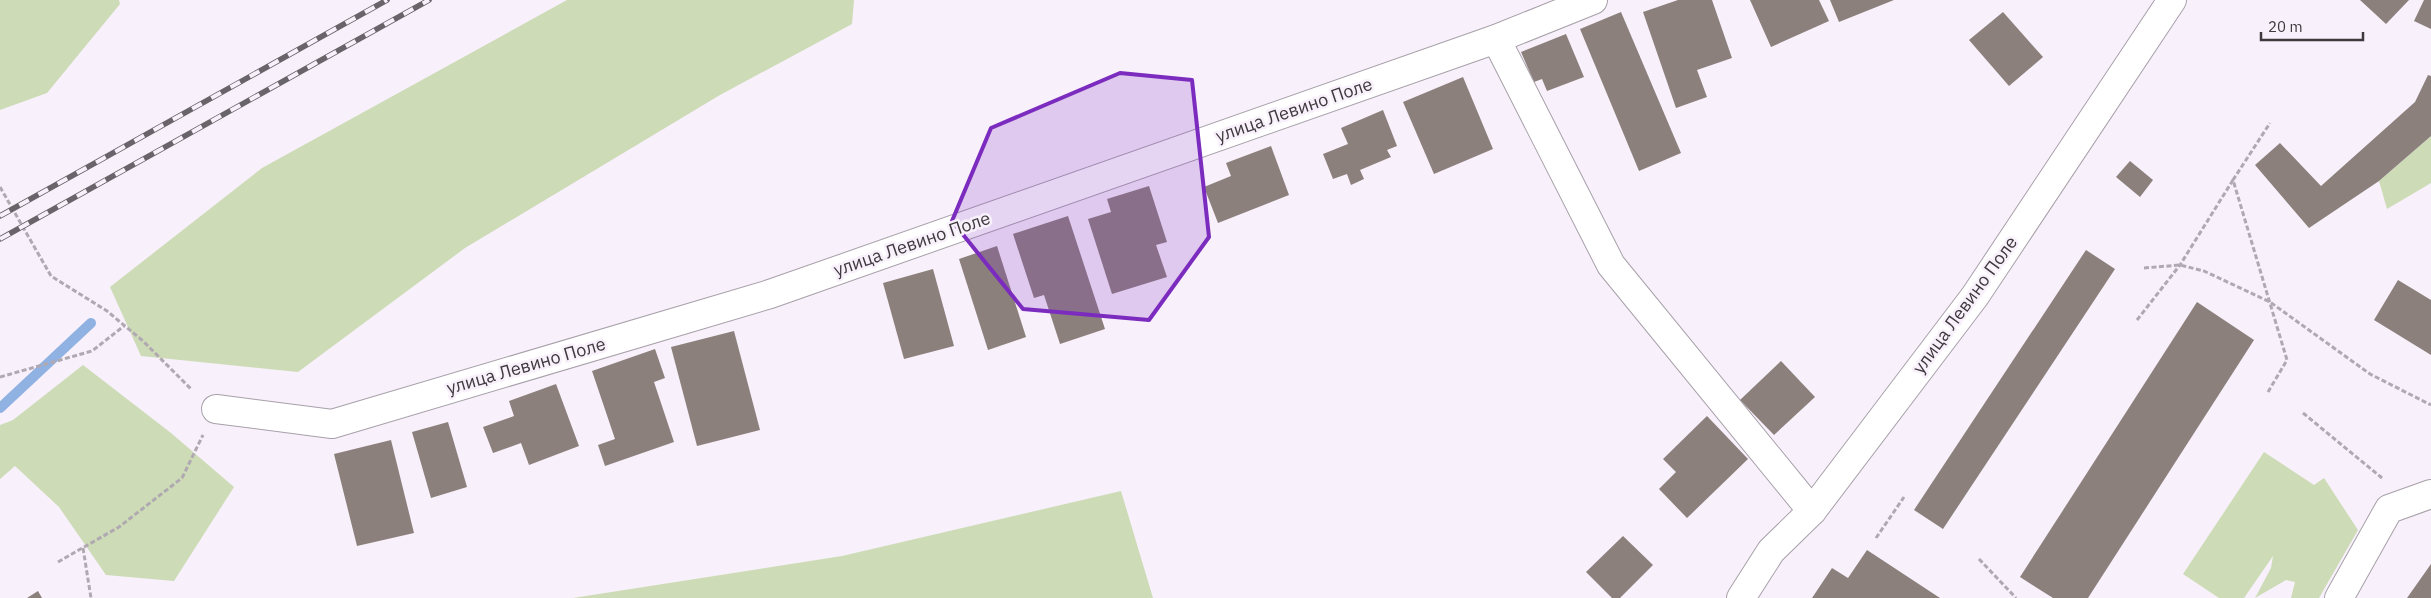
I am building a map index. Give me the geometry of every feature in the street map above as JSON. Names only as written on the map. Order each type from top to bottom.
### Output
[{"type":"street","name":"улица Левино Поле","points":[[216,408],[332,424],[770,294],[1496,39],[1593,0]]},
{"type":"street","name":"улица Левино Поле","points":[[1741,598],[1771,551],[1812,511],[1975,296],[2172,0]]},
{"type":"street","points":[[1496,39],[1611,264],[1812,511]]},
{"type":"street","points":[[2339,598],[2411,502]]},
{"type":"path","points":[[2137,320],[2180,265],[2270,123]]},
{"type":"path","points":[[2233,180],[2287,360],[2268,392]]},
{"type":"path","points":[[0,187],[51,276],[107,311],[189,388],[216,408],[182,478],[119,527],[58,562]]},
{"type":"path","points":[[2144,268],[2180,265],[2204,271],[2270,302],[2370,374],[2431,405]]},
{"type":"path","points":[[0,378],[92,352],[124,326]]},
{"type":"path","points":[[2303,413],[2411,502]]},
{"type":"path","points":[[1876,538],[1904,497]]},
{"type":"path","points":[[82,548],[91,598]]},
{"type":"path","points":[[1980,559],[2016,598]]},
{"type":"highlighted area","points":[[1120,73],[1192,80],[1209,237],[1149,320],[1023,309],[952,221],[991,128]]},
{"type":"green space","points":[[0,0],[119,0],[120,4],[47,93],[0,110]]},
{"type":"green space","points":[[567,0],[854,0],[852,24],[720,95],[465,248],[298,372],[141,356],[110,287],[262,168]]},
{"type":"green space","points":[[2431,136],[2431,183],[2387,209],[2379,181]]},
{"type":"green space","points":[[83,365],[171,433],[234,487],[174,581],[106,575],[59,507],[15,466],[0,479],[0,425],[13,420]]},
{"type":"green space","points":[[2264,452],[2314,485],[2324,478],[2358,530],[2319,598],[2291,598],[2295,582],[2286,580],[2255,598],[2271,568],[2273,556],[2244,598],[2219,598],[2183,574]]},
{"type":"green space","points":[[1121,491],[1153,598],[573,598],[842,556]]},
{"type":"building","points":[[1678,0],[1712,0],[1732,58],[1697,70],[1707,97],[1676,108],[1643,12]]},
{"type":"building","points":[[1750,0],[1819,0],[1829,21],[1771,47]]},
{"type":"building","points":[[1830,0],[1894,0],[1839,22]]},
{"type":"building","points":[[2360,0],[2409,0],[2386,24]]},
{"type":"building","points":[[2424,0],[2431,0],[2431,29],[2414,21]]},
{"type":"building","points":[[1621,12],[1681,153],[1639,171],[1580,29]]},
{"type":"building","points":[[2003,12],[2043,57],[2009,86],[1969,40]]},
{"type":"building","points":[[1566,34],[1584,77],[1547,91],[1542,79],[1534,82],[1521,52]]},
{"type":"building","points":[[2428,75],[2431,76],[2431,136],[2379,181],[2309,228],[2255,165],[2280,143],[2321,186],[2415,102]]},
{"type":"building","points":[[1463,77],[1493,149],[1434,174],[1403,102]]},
{"type":"building","points":[[1383,110],[1397,146],[1387,150],[1391,157],[1360,170],[1364,179],[1351,185],[1347,174],[1333,179],[1323,154],[1348,144],[1341,128]]},
{"type":"building","points":[[1271,146],[1289,195],[1218,223],[1204,187],[1231,176],[1226,163]]},
{"type":"building","points":[[2130,161],[2153,180],[2140,197],[2116,177]]},
{"type":"building","points":[[1149,186],[1167,242],[1156,245],[1167,277],[1112,294],[1088,219],[1111,212],[1107,199]]},
{"type":"building","points":[[1068,216],[1105,329],[1060,344],[1044,295],[1034,298],[1013,234]]},
{"type":"building","points":[[997,246],[1026,337],[988,350],[959,259]]},
{"type":"building","points":[[2086,250],[2115,269],[1943,529],[1914,510]]},
{"type":"building","points":[[933,269],[954,346],[904,359],[883,283]]},
{"type":"building","points":[[2398,280],[2431,300],[2431,355],[2374,320]]},
{"type":"building","points":[[2197,302],[2254,340],[2088,598],[2053,598],[2020,577]]},
{"type":"building","points":[[734,331],[760,430],[697,446],[671,347]]},
{"type":"building","points":[[655,349],[665,378],[654,382],[674,442],[605,466],[598,445],[615,439],[592,371]]},
{"type":"building","points":[[1781,361],[1815,397],[1774,435],[1740,400]]},
{"type":"building","points":[[556,384],[579,446],[529,465],[521,443],[493,453],[483,427],[514,416],[509,401]]},
{"type":"building","points":[[1707,416],[1748,459],[1687,518],[1659,489],[1676,472],[1663,459]]},
{"type":"building","points":[[448,422],[467,487],[431,498],[412,432]]},
{"type":"building","points":[[391,440],[414,533],[357,546],[334,454]]},
{"type":"building","points":[[1623,536],[1653,565],[1620,598],[1612,598],[1586,572]]},
{"type":"building","points":[[1867,550],[1940,598],[1812,598],[1832,568],[1848,578]]},
{"type":"building","points":[[2431,564],[2431,598],[2407,598]]},
{"type":"building","points":[[38,591],[42,598],[27,598]]},
{"type":"waterway","points":[[0,408],[91,323]]},
{"type":"railway","points":[[0,216],[387,0]]},
{"type":"railway","points":[[0,239],[429,0]]}]
